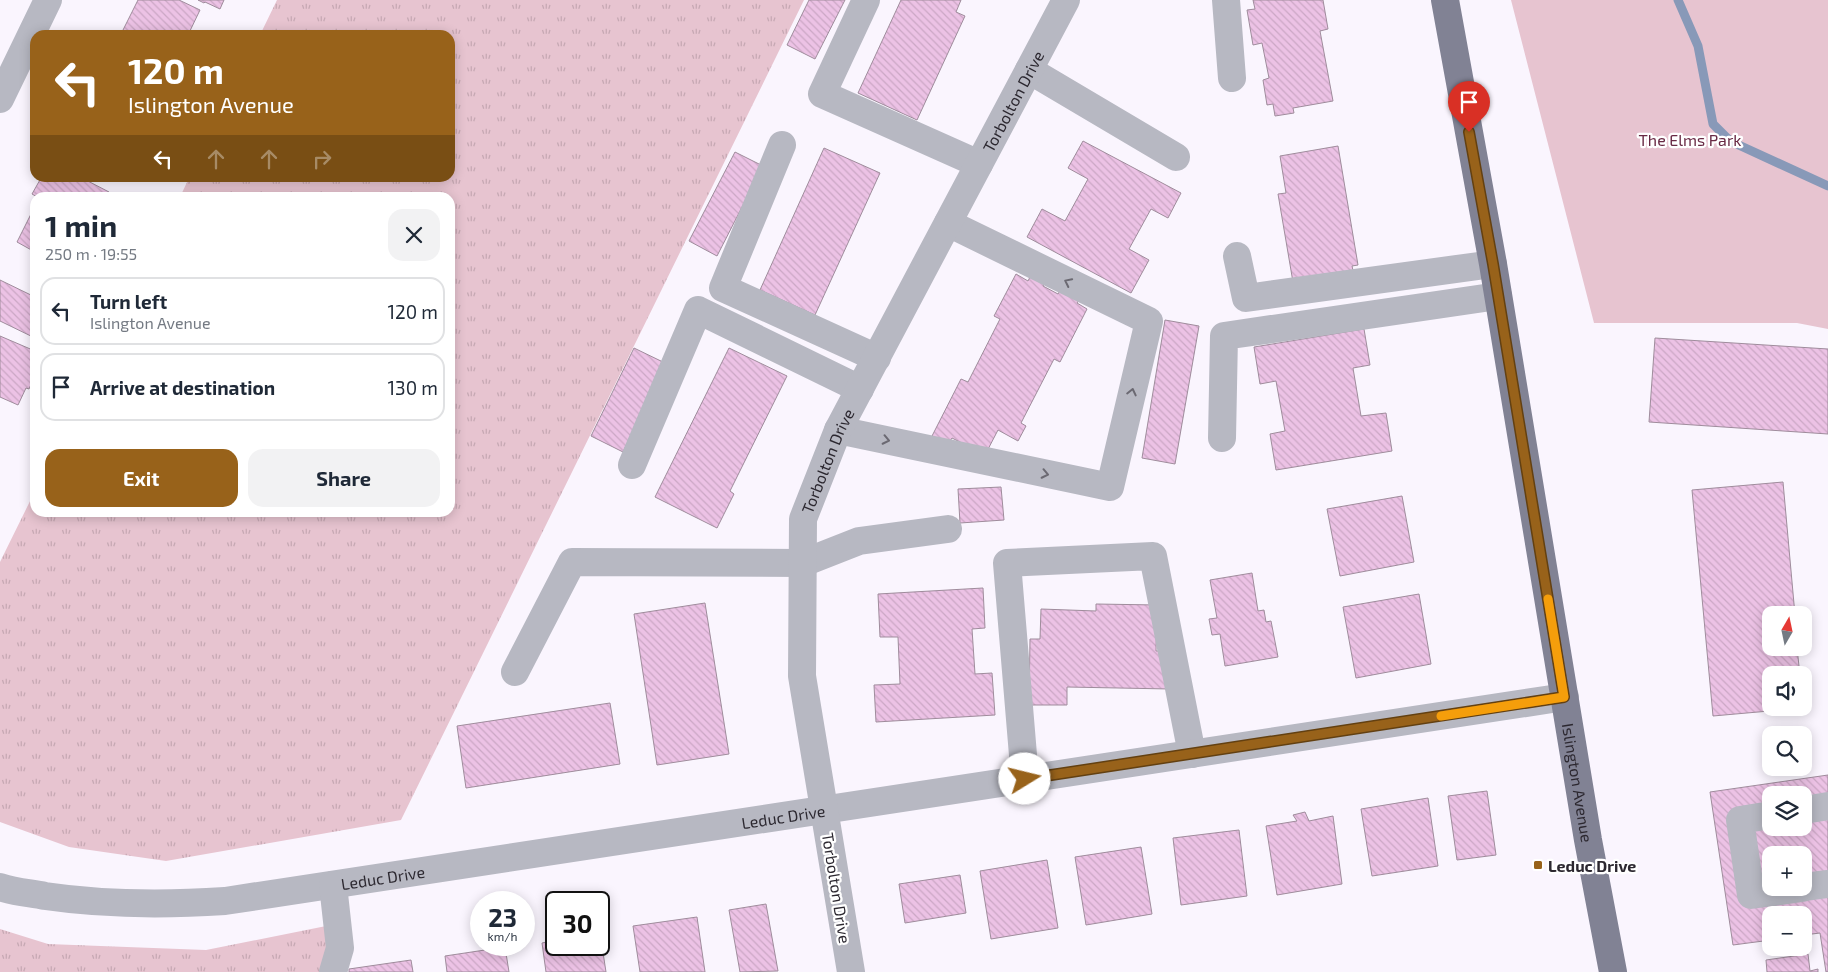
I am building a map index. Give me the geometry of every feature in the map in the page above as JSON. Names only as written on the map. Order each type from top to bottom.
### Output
[{"type":"main road","name":"Islington Avenue","points":[[1445,0],[1493,264],[1588,840],[1614,972]]},
{"type":"street","points":[[33,30],[48,0]]},
{"type":"street","points":[[866,0],[822,94],[979,164]]},
{"type":"street","name":"Torbolton Drive","points":[[851,972],[802,676],[803,519],[838,430],[1066,0]]},
{"type":"street","points":[[1226,0],[1232,78]]},
{"type":"street","points":[[0,99],[30,37]]},
{"type":"street","points":[[1030,70],[1176,157]]},
{"type":"street","points":[[782,145],[723,288],[877,358]]},
{"type":"street","points":[[838,430],[1110,486],[1149,321],[948,224]]},
{"type":"street","points":[[1237,256],[1246,298],[1493,264]]},
{"type":"street","points":[[1222,438],[1224,336],[1498,296]]},
{"type":"street","points":[[632,465],[698,310],[860,389]]},
{"type":"street","points":[[515,672],[572,562],[803,563],[859,541],[948,529]]},
{"type":"street","points":[[1025,779],[1007,563],[1153,556],[1192,754]]},
{"type":"street","name":"Leduc Drive","points":[[0,887],[68,899],[122,904],[166,905],[225,901],[1564,697]]},
{"type":"street","points":[[1812,809],[1828,806]]},
{"type":"street","points":[[1762,816],[1740,820],[1751,895],[1762,893]]},
{"type":"street","points":[[1812,886],[1828,884]]},
{"type":"street","points":[[333,885],[340,948],[333,972]]},
{"type":"green space","points":[[277,0],[804,0],[401,820],[166,861],[69,847],[0,822],[0,562],[30,501],[30,517],[455,517],[455,192],[182,192],[187,182],[455,182],[455,30],[262,30]]},
{"type":"green space","name":"The Elms Park","points":[[1511,0],[1828,0],[1828,329],[1797,323],[1594,323]]},
{"type":"green space","points":[[351,921],[326,972],[0,972],[0,929],[48,944],[206,950]]},
{"type":"building","points":[[138,0],[179,0],[200,10],[190,30],[123,30]]},
{"type":"building","points":[[198,0],[224,0],[220,9]]},
{"type":"building","points":[[809,0],[845,0],[815,59],[787,45]]},
{"type":"building","points":[[901,0],[961,0],[956,12],[965,16],[917,120],[858,93]]},
{"type":"building","points":[[1253,0],[1323,0],[1328,29],[1320,31],[1333,101],[1293,108],[1294,113],[1275,116],[1273,104],[1267,105],[1263,80],[1269,78],[1262,43],[1253,45],[1247,10],[1255,9]]},
{"type":"building","points":[[1083,141],[1181,193],[1168,218],[1151,209],[1129,249],[1149,260],[1131,293],[1027,237],[1042,209],[1065,221],[1088,179],[1068,168]]},
{"type":"building","points":[[1338,146],[1358,265],[1352,266],[1355,279],[1294,288],[1278,194],[1286,193],[1280,156]]},
{"type":"building","points":[[824,148],[880,173],[815,315],[760,290]]},
{"type":"building","points":[[735,152],[763,166],[717,256],[689,241]]},
{"type":"building","points":[[39,182],[90,182],[109,192],[33,192]]},
{"type":"building","points":[[30,216],[30,249],[17,242]]},
{"type":"building","points":[[1033,271],[1047,278],[1043,286],[1058,294],[1063,285],[1082,295],[1077,303],[1087,309],[1060,362],[1054,359],[1021,423],[1026,426],[1018,441],[998,430],[985,455],[952,438],[948,444],[932,436],[961,379],[968,382],[1000,319],[994,316],[1016,274],[1028,281]]},
{"type":"building","points":[[0,280],[30,295],[30,336],[0,321]]},
{"type":"building","points":[[1165,320],[1199,326],[1175,464],[1142,458]]},
{"type":"building","points":[[1364,329],[1370,365],[1353,368],[1361,416],[1386,413],[1392,451],[1276,470],[1270,434],[1285,431],[1276,381],[1260,384],[1254,347]]},
{"type":"building","points":[[0,336],[30,349],[30,387],[29,389],[26,388],[18,405],[0,397]]},
{"type":"building","points":[[1655,338],[1828,349],[1828,434],[1649,422]]},
{"type":"building","points":[[634,348],[665,363],[623,452],[591,436]]},
{"type":"building","points":[[729,348],[787,376],[730,491],[734,494],[717,528],[655,497]]},
{"type":"building","points":[[1783,482],[1794,606],[1762,606],[1762,656],[1798,656],[1799,666],[1762,666],[1762,712],[1713,716],[1692,490]]},
{"type":"building","points":[[1001,487],[1004,520],[960,523],[958,489]]},
{"type":"building","points":[[1402,496],[1414,562],[1340,576],[1327,509]]},
{"type":"building","points":[[1252,573],[1258,611],[1264,610],[1266,622],[1271,621],[1278,657],[1225,666],[1220,634],[1212,635],[1209,619],[1217,618],[1210,580]]},
{"type":"building","points":[[983,588],[985,628],[972,629],[975,674],[992,673],[995,715],[876,722],[874,685],[900,684],[898,637],[880,637],[878,594]]},
{"type":"building","points":[[1419,594],[1431,664],[1356,678],[1343,607]]},
{"type":"building","points":[[705,603],[729,754],[657,765],[634,614]]},
{"type":"building","points":[[1096,604],[1157,605],[1156,651],[1171,651],[1170,689],[1067,687],[1067,705],[1029,705],[1030,639],[1040,639],[1041,609],[1096,611]]},
{"type":"building","points":[[610,703],[620,764],[466,788],[457,726]]},
{"type":"building","points":[[1828,775],[1828,972],[1826,972],[1820,933],[1812,934],[1812,906],[1762,906],[1762,941],[1733,945],[1710,792]]},
{"type":"building","points":[[1487,791],[1496,855],[1457,860],[1448,796]]},
{"type":"building","points":[[1428,798],[1438,866],[1372,876],[1361,809]]},
{"type":"building","points":[[1305,812],[1309,821],[1333,816],[1342,884],[1277,895],[1266,826],[1297,821],[1293,815]]},
{"type":"building","points":[[1239,830],[1247,896],[1181,905],[1173,838]]},
{"type":"building","points":[[1141,847],[1152,914],[1086,925],[1075,857]]},
{"type":"building","points":[[1047,860],[1058,928],[991,939],[980,871]]},
{"type":"building","points":[[960,875],[966,913],[905,923],[899,884]]},
{"type":"building","points":[[766,904],[778,971],[740,972],[729,910]]},
{"type":"building","points":[[697,917],[705,972],[640,972],[633,926]]},
{"type":"building","points":[[545,942],[545,956],[604,956],[606,972],[546,972],[542,943]]},
{"type":"building","points":[[470,952],[470,956],[506,956],[509,972],[447,972],[445,956]]},
{"type":"building","points":[[1808,956],[1810,971],[1818,969],[1818,972],[1767,972],[1766,960]]},
{"type":"building","points":[[411,960],[413,972],[349,972],[349,969]]},
{"type":"waterway","points":[[1678,0],[1698,46],[1713,124],[1730,141],[1828,186]]},
{"type":"slow traffic","points":[[1441,716],[1564,697],[1548,599]]},
{"type":"place","name":"Leduc Drive","points":[[1538,865]]},
{"type":"route","points":[[1025,779],[1564,697],[1493,264],[1469,132]]}]
